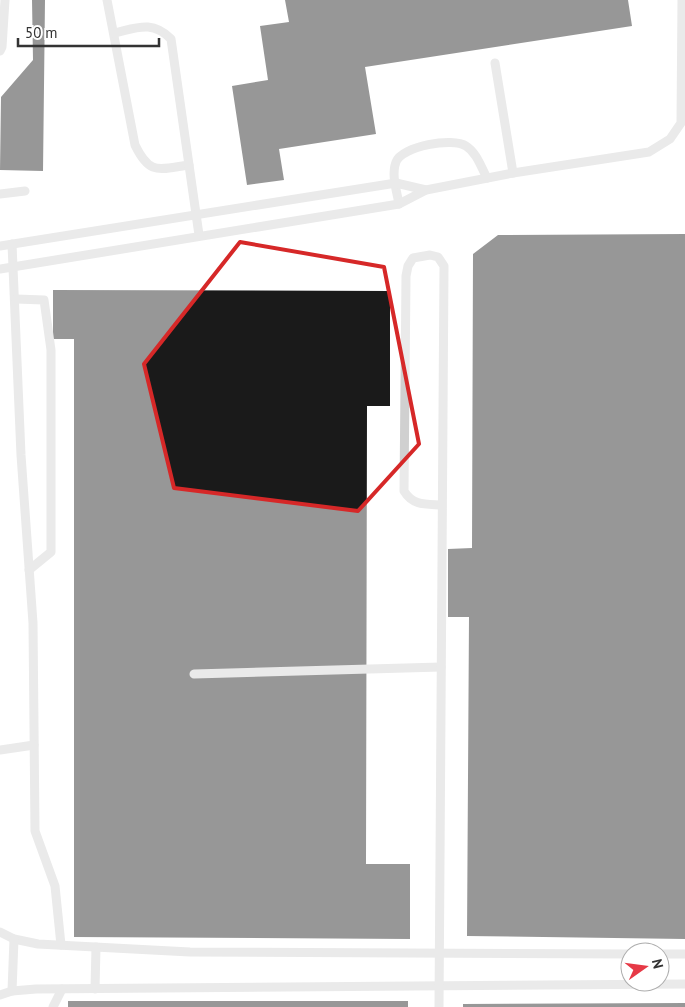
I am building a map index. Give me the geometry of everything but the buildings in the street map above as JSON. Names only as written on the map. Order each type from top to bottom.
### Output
[{"type":"lane","points":[[0,51],[2,47],[5,0]]},
{"type":"lane","points":[[107,0],[135,145],[143,162],[158,170],[189,165]]},
{"type":"lane","points":[[0,269],[199,235],[399,204],[426,190],[513,173],[649,152],[670,139],[681,123],[682,0]]},
{"type":"lane","points":[[114,33],[149,26],[162,30],[171,39],[199,235]]},
{"type":"lane","points":[[495,63],[513,173]]},
{"type":"lane","points":[[399,204],[396,183],[396,161],[404,152],[414,147],[450,142],[465,144],[474,153],[487,178]]},
{"type":"lane","points":[[0,246],[396,183],[426,190]]},
{"type":"lane","points":[[0,194],[25,191]]},
{"type":"lane","points":[[12,244],[16,299],[21,455],[33,623],[35,831],[55,886],[61,945]]},
{"type":"lane","points":[[439,1007],[444,266],[438,257],[430,255],[413,258],[408,266],[406,276],[404,491],[409,500],[417,503],[442,505]]},
{"type":"lane","points":[[16,299],[44,300],[51,350],[51,552],[29,570]]},
{"type":"lane","points":[[194,674],[441,668]]},
{"type":"lane","points":[[0,750],[34,745]]},
{"type":"lane","points":[[0,932],[14,939],[61,945],[190,952],[620,954]]},
{"type":"lane","points":[[12,991],[14,939]]},
{"type":"lane","points":[[95,989],[96,947]]},
{"type":"lane","points":[[670,954],[685,954]]},
{"type":"lane","points":[[0,995],[12,991],[62,989],[685,984]]},
{"type":"lane","points":[[53,1007],[62,989]]},
{"type":"highlighted area","points":[[240,242],[384,267],[419,444],[358,511],[174,488],[144,364]]}]
